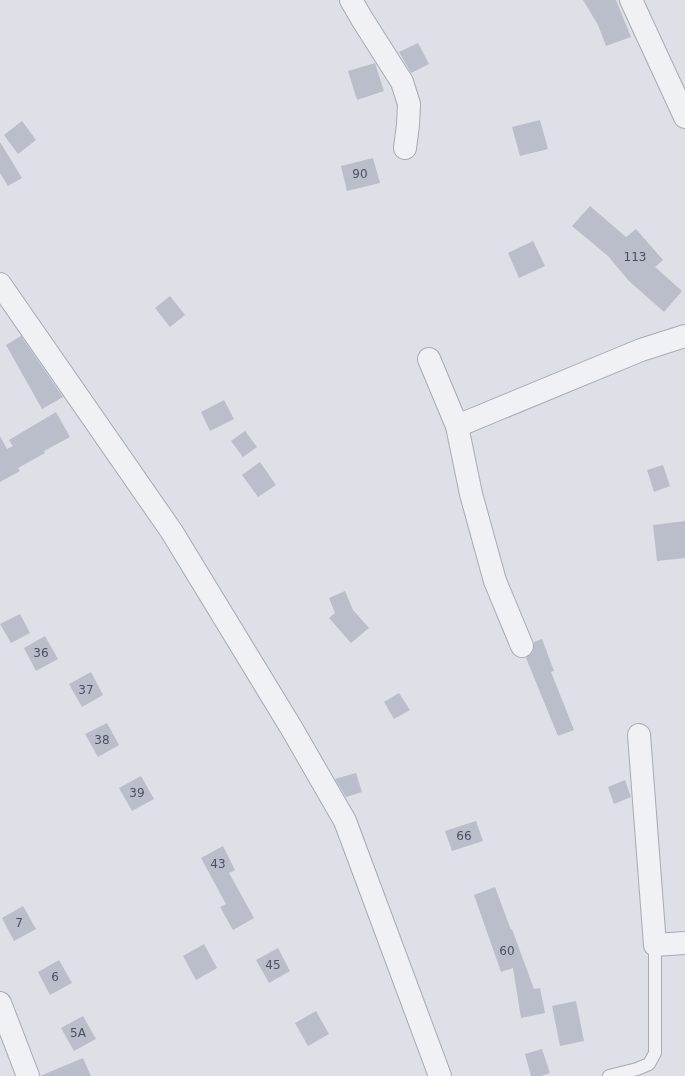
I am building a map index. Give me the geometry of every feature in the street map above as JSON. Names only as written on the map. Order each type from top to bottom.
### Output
[{"type":"street","points":[[351,0],[402,82],[409,104],[405,148]]},
{"type":"street","points":[[631,0],[685,117]]},
{"type":"street","points":[[0,284],[172,532],[292,728],[345,821],[440,1076]]},
{"type":"street","points":[[457,426],[641,350],[685,336]]},
{"type":"street","points":[[429,359],[457,426],[471,494],[495,581],[522,646]]},
{"type":"street","points":[[639,735],[655,945],[685,944]]},
{"type":"street","points":[[0,1002],[28,1076]]},
{"type":"lane","points":[[608,1076],[649,1064],[655,1053],[655,945]]},
{"type":"building","points":[[583,0],[616,0],[631,37],[606,46],[598,25]]},
{"type":"building","points":[[418,43],[429,64],[411,73],[399,52]]},
{"type":"building","points":[[375,63],[384,91],[357,100],[348,71]]},
{"type":"building","points":[[540,120],[548,149],[520,156],[512,127]]},
{"type":"building","points":[[22,121],[36,140],[18,154],[4,135]]},
{"type":"building","points":[[0,142],[22,178],[8,186],[0,173]]},
{"type":"building","points":[[373,158],[380,183],[347,191],[341,166]]},
{"type":"building","points":[[590,206],[626,237],[636,229],[663,260],[655,267],[682,291],[664,312],[629,281],[608,256],[572,226]]},
{"type":"building","points":[[533,241],[545,266],[519,278],[508,253]]},
{"type":"building","points":[[170,296],[185,315],[170,327],[155,308]]},
{"type":"building","points":[[21,336],[63,397],[42,409],[6,345]]},
{"type":"building","points":[[224,400],[234,419],[210,431],[201,412]]},
{"type":"building","points":[[56,412],[70,437],[44,451],[45,453],[18,468],[20,471],[0,482],[0,436],[7,449],[13,446],[9,440]]},
{"type":"building","points":[[245,431],[257,447],[243,457],[231,441]]},
{"type":"building","points":[[260,462],[276,485],[258,497],[242,475]]},
{"type":"building","points":[[663,465],[670,486],[654,492],[647,470]]},
{"type":"building","points":[[685,521],[685,558],[657,561],[653,525]]},
{"type":"building","points":[[345,591],[353,610],[369,628],[351,643],[329,618],[335,613],[329,598]]},
{"type":"building","points":[[20,614],[30,633],[11,643],[0,624]]},
{"type":"building","points":[[45,636],[58,659],[36,671],[24,648]]},
{"type":"building","points":[[542,639],[554,671],[551,672],[574,730],[558,736],[526,658],[532,653],[534,642]]},
{"type":"building","points":[[91,672],[103,695],[82,707],[69,684]]},
{"type":"building","points":[[399,693],[410,710],[394,719],[384,702]]},
{"type":"building","points":[[107,723],[119,745],[98,757],[85,734]]},
{"type":"building","points":[[356,773],[362,792],[346,797],[335,779]]},
{"type":"building","points":[[141,776],[154,799],[132,811],[119,788]]},
{"type":"building","points":[[625,780],[631,797],[614,804],[608,787]]},
{"type":"building","points":[[476,821],[483,841],[452,851],[445,831]]},
{"type":"building","points":[[223,846],[235,870],[229,873],[254,918],[233,930],[220,907],[226,904],[201,858]]},
{"type":"building","points":[[495,887],[534,989],[540,988],[545,1013],[521,1018],[513,968],[501,972],[474,895]]},
{"type":"building","points":[[23,906],[36,929],[14,941],[2,918]]},
{"type":"building","points":[[204,944],[217,968],[196,980],[183,956]]},
{"type":"building","points":[[278,948],[290,971],[269,983],[256,960]]},
{"type":"building","points":[[59,960],[72,983],[50,995],[38,972]]},
{"type":"building","points":[[576,1001],[584,1041],[560,1046],[552,1006]]},
{"type":"building","points":[[316,1011],[329,1034],[308,1046],[295,1023]]},
{"type":"building","points":[[83,1016],[96,1039],[74,1051],[61,1028]]},
{"type":"building","points":[[542,1049],[550,1073],[541,1076],[531,1076],[525,1054]]},
{"type":"building","points":[[83,1058],[91,1076],[40,1076]]}]
